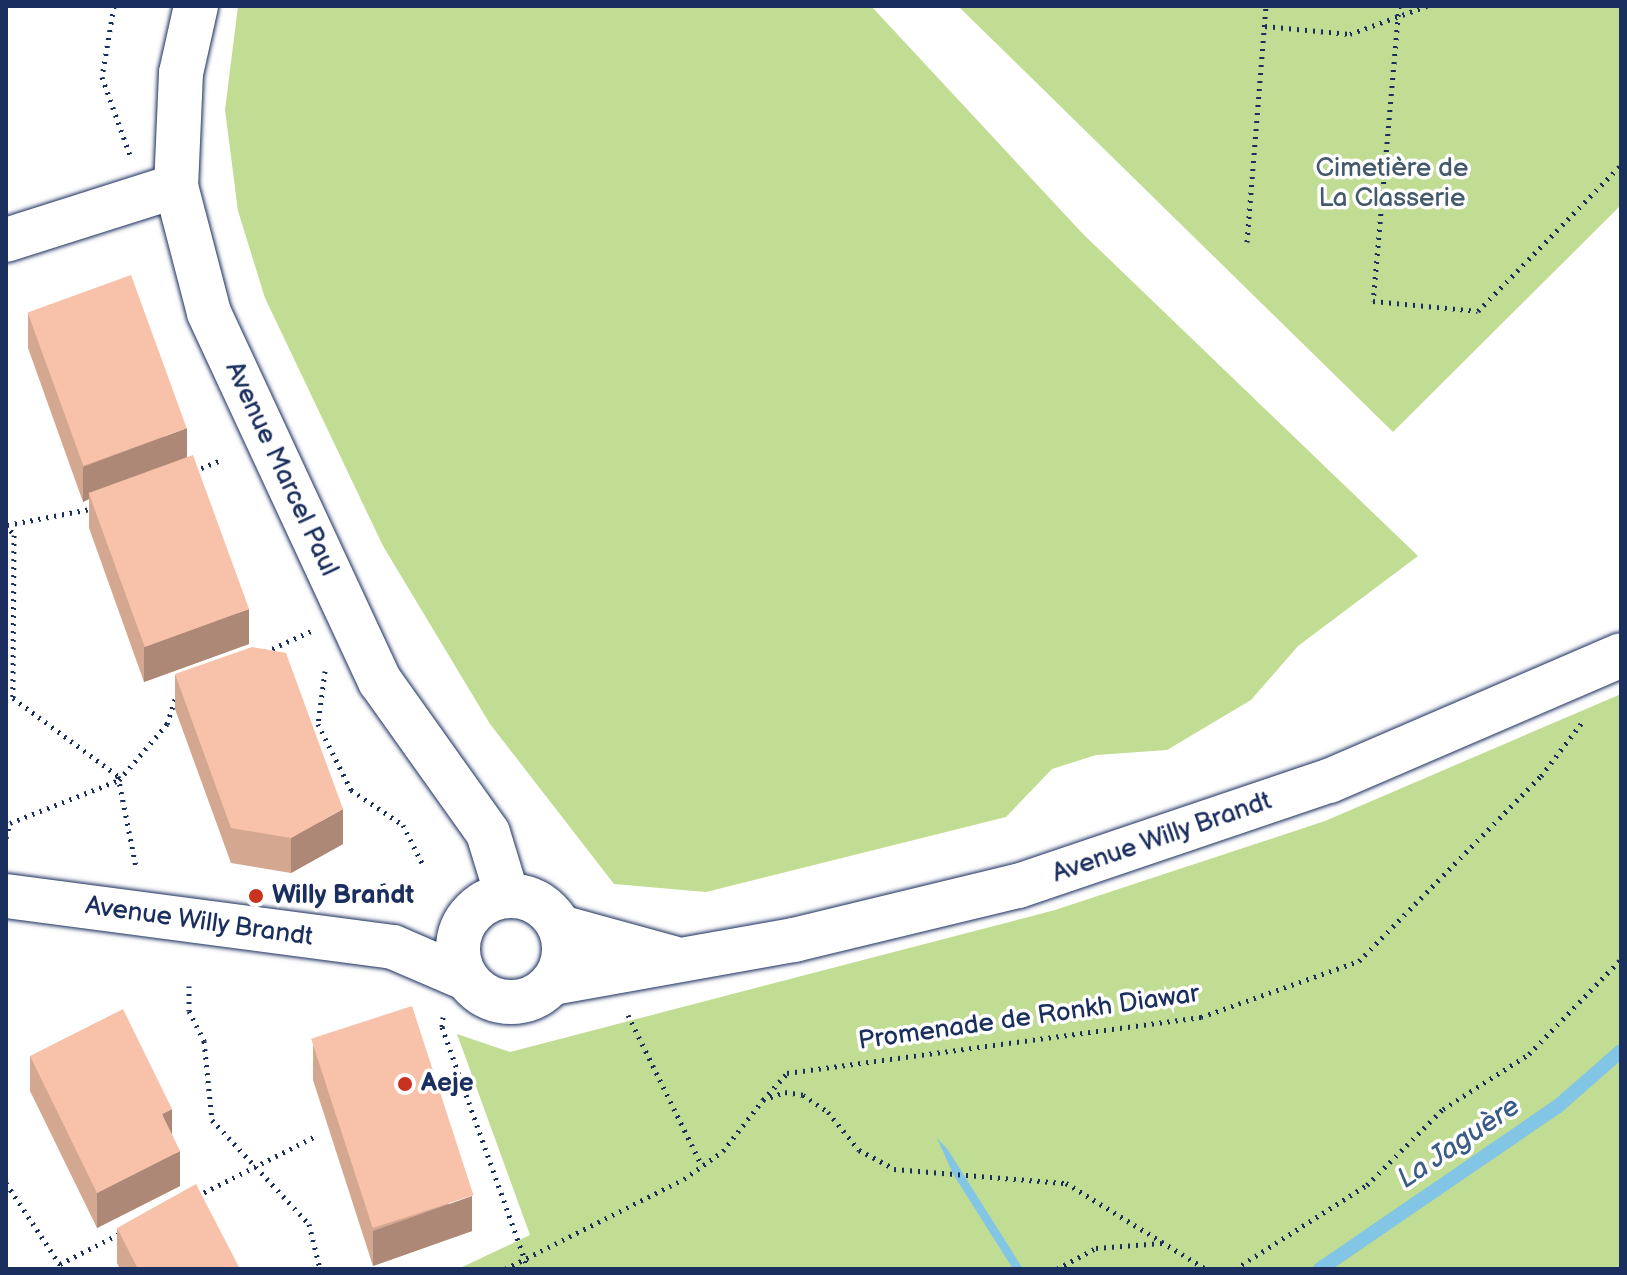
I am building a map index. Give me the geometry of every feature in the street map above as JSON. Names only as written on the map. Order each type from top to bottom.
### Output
[{"type":"street","name":"Avenue Marcel Paul","points":[[196,6],[181,73],[176,186],[209,313],[263,437],[380,681],[488,833],[507,895]]},
{"type":"street","points":[[6,240],[176,186]]},
{"type":"street","name":"Avenue Willy Brandt","points":[[393,947],[454,995],[497,1001],[537,996],[552,983],[683,961],[1018,886],[1329,781],[1603,664]]},
{"type":"street","points":[[454,995],[460,931],[487,900],[507,895]]},
{"type":"street","name":"Avenue Willy Brandt","points":[[507,895],[529,898],[547,909],[560,927],[683,961]]},
{"type":"street","name":"Avenue Willy Brandt","points":[[6,896],[393,947],[460,931]]},
{"type":"street","points":[[552,983],[563,956],[560,927]]},
{"type":"path","points":[[1247,242],[1266,6]]},
{"type":"path","points":[[1399,6],[1373,301],[1478,311],[1621,165]]},
{"type":"path","points":[[1265,26],[1350,34],[1398,20],[1427,6]]},
{"type":"path","points":[[178,477],[221,460]]},
{"type":"path","points":[[106,506],[6,525],[14,535],[13,698],[119,780],[136,867]]},
{"type":"path","points":[[257,656],[311,631]]},
{"type":"path","name":"Promenade de Ronkh Diawar","points":[[505,1269],[702,1166],[723,1151],[787,1073],[1201,1017],[1359,961],[1549,765],[1582,723],[1603,664]]},
{"type":"path","points":[[6,838],[10,823],[119,780],[167,724],[177,693]]},
{"type":"path","points":[[1235,1269],[1367,1185],[1443,1109],[1529,1054],[1621,959]]},
{"type":"path","points":[[189,986],[189,1011],[204,1041],[212,1120],[259,1165],[309,1224],[320,1269]]},
{"type":"path","points":[[454,995],[442,1027],[528,1269]]},
{"type":"path","points":[[626,1010],[702,1166]]},
{"type":"path","points":[[763,1100],[785,1092],[803,1095],[828,1112],[859,1150],[894,1169],[1066,1183],[1206,1269]]},
{"type":"path","points":[[188,1200],[316,1136]]},
{"type":"path","points":[[6,1183],[61,1266],[131,1228]]},
{"type":"path","points":[[1057,1269],[1096,1248],[1162,1243]]},
{"type":"green space","points":[[238,6],[871,6],[1083,234],[1418,556],[1298,646],[1251,700],[1167,750],[1096,755],[1052,769],[1006,817],[706,892],[614,884],[490,724],[383,546],[265,298],[238,211],[225,110]]},
{"type":"green space","name":"Cimetière de La Classerie","points":[[958,6],[1621,6],[1621,205],[1393,432]]},
{"type":"green space","points":[[1621,694],[1621,1269],[458,1269],[530,1235],[457,1034],[510,1052],[1055,910],[1325,821]]},
{"type":"water","points":[[937,1138],[948,1150],[1023,1269],[1013,1269],[953,1174]]},
{"type":"building","points":[[131,275],[187,428],[83,466],[28,313]]},
{"type":"building","points":[[193,455],[249,609],[145,647],[89,493]]},
{"type":"building","points":[[252,647],[286,653],[343,809],[291,838],[231,828],[175,674]]},
{"type":"building","points":[[412,1006],[473,1195],[373,1228],[311,1039]]},
{"type":"building","points":[[123,1009],[172,1109],[162,1114],[180,1151],[97,1193],[30,1056]]},
{"type":"building","points":[[196,1184],[240,1269],[138,1269],[117,1228]]},
{"type":"waterway","name":"La Jaguère","points":[[1320,1269],[1557,1107],[1621,1051]]},
{"type":"place","name":"Willy Brandt","points":[[256,896]]},
{"type":"place","name":"Aeje","points":[[405,1084]]}]
